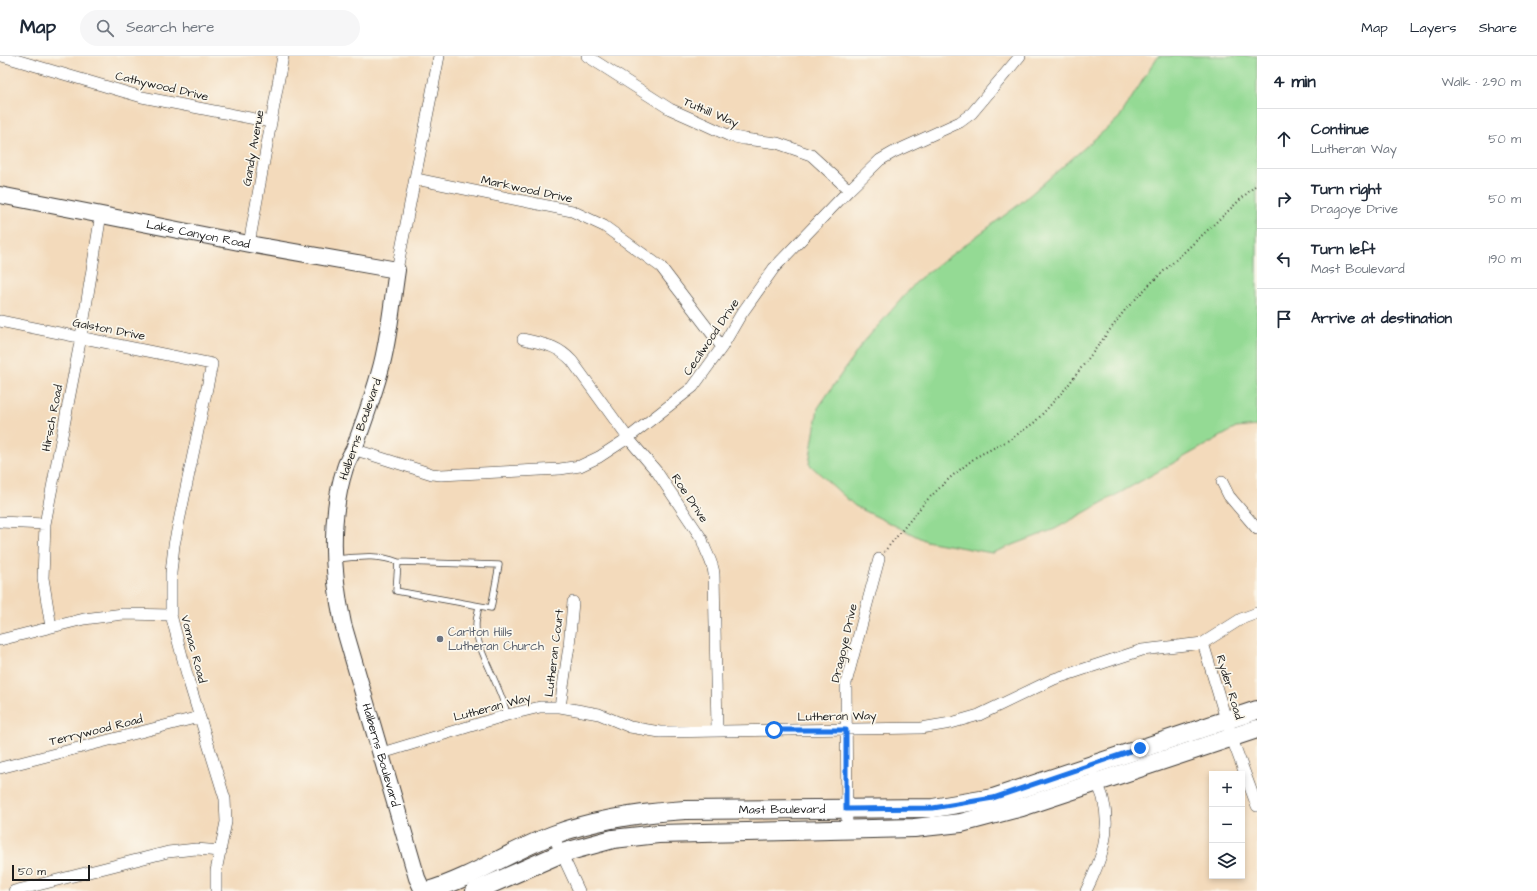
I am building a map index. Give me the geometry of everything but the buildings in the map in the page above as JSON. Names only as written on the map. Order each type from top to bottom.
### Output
[{"type":"main road","name":"Mast Boulevard","points":[[475,891],[562,854],[614,839],[658,834],[846,831],[914,828],[960,823],[1022,807],[1096,782],[1228,728],[1257,710]]},
{"type":"main road","name":"Mast Boulevard","points":[[428,891],[478,871],[553,835],[615,818],[648,812],[685,810],[933,808],[993,798],[1091,764],[1228,728],[1257,729]]},
{"type":"street","name":"Cathywood Drive","points":[[2,56],[142,97],[271,122]]},
{"type":"street","name":"Gandy Avenue","points":[[249,244],[283,56]]},
{"type":"street","name":"Halberns Boulevard","points":[[423,891],[417,878],[382,753],[343,624],[337,595],[334,559],[337,505],[345,468],[354,449],[380,370],[397,270],[439,56]]},
{"type":"street","name":"Tuthill Way","points":[[587,56],[670,109],[730,136],[777,143],[801,150],[811,155],[848,190]]},
{"type":"street","name":"Cecilwood Drive","points":[[354,449],[432,474],[456,475],[560,469],[580,466],[600,457],[628,438],[693,387],[722,348],[740,316],[774,268],[848,190],[880,160],[894,152],[960,122],[972,113],[1020,56]]},
{"type":"street","name":"Markwood Drive","points":[[416,179],[572,211],[604,226],[661,267],[722,348]]},
{"type":"street","name":"Lake Canyon Road","points":[[0,195],[249,244],[397,270]]},
{"type":"street","name":"Hirsch Road","points":[[51,627],[43,578],[45,524],[81,337],[101,214]]},
{"type":"street","name":"Galston Drive","points":[[0,321],[212,364]]},
{"type":"street","name":"Roe Drive","points":[[523,339],[547,345],[562,351],[572,362],[628,438],[657,472],[702,538],[704,548],[713,564],[717,730]]},
{"type":"street","name":"Vomac Road","points":[[212,364],[174,545],[171,573],[171,615],[199,717],[225,799],[226,822],[216,871],[216,891]]},
{"type":"street","points":[[1222,482],[1229,496],[1257,529]]},
{"type":"street","points":[[0,522],[45,524]]},
{"type":"street","name":"Dragoye Drive","points":[[846,831],[846,683],[878,559]]},
{"type":"street","name":"Lutheran Court","points":[[560,708],[569,646],[573,602]]},
{"type":"street","name":"Lutheran Way","points":[[382,753],[507,715],[540,707],[560,708],[599,714],[630,727],[660,732],[921,728],[951,723],[979,715],[1054,679],[1138,651],[1203,643],[1241,619],[1257,613]]},
{"type":"street","points":[[0,640],[84,619],[123,614],[171,615]]},
{"type":"street","name":"Ryder Road","points":[[1203,643],[1228,728],[1257,806]]},
{"type":"street","name":"Terrywood Road","points":[[0,768],[199,717]]},
{"type":"street","points":[[1086,891],[1100,861],[1107,830],[1103,797],[1096,782],[1091,764]]},
{"type":"street","points":[[553,835],[579,891]]},
{"type":"street","points":[[14,891],[168,852],[196,849],[221,851]]},
{"type":"lane","points":[[334,559],[370,555],[385,557],[398,562],[499,565],[491,608],[396,591],[398,562]]},
{"type":"lane","points":[[479,606],[476,624],[478,638],[505,703],[507,715]]},
{"type":"path","points":[[878,559],[926,501],[952,476],[976,457],[1010,439],[1035,422],[1066,388],[1125,310],[1151,283],[1257,184]]},
{"type":"green space","points":[[1158,56],[1257,56],[1257,426],[1236,428],[1055,529],[992,553],[926,541],[855,506],[809,464],[818,408],[862,344],[919,279],[1017,206],[1119,118]]},
{"type":"place","name":"Carlton Hills Lutheran Church","points":[[440,639]]},
{"type":"route","points":[[774,730],[846,730],[846,809],[933,808],[993,798],[1140,748]]}]
